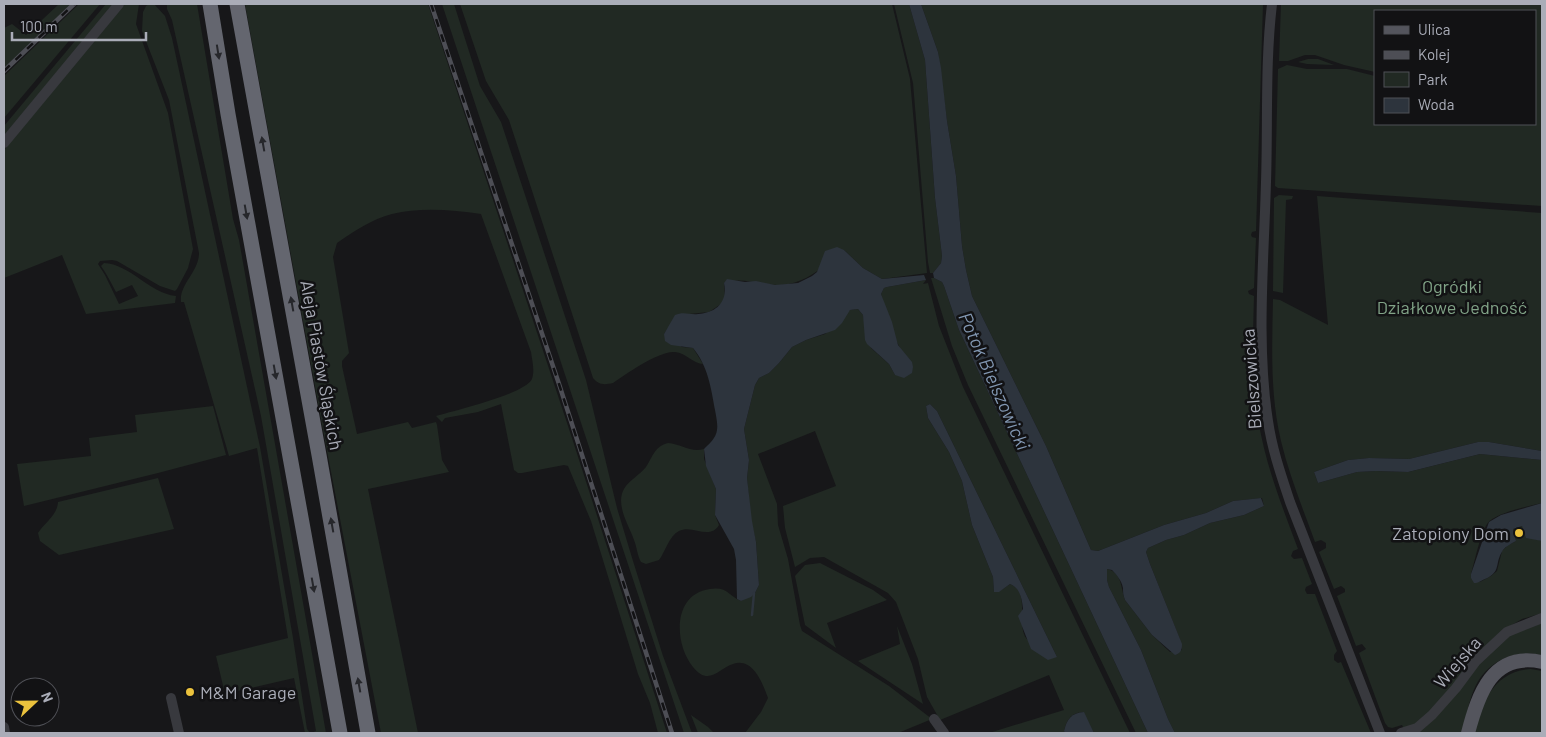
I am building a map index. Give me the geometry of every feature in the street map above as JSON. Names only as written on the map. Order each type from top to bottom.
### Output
[{"type":"highway","points":[[210,4],[340,733]]},
{"type":"highway","name":"Aleja Piastów Śląskich","points":[[236,4],[320,455],[368,733]]},
{"type":"main road","points":[[1468,733],[1483,687],[1494,674],[1507,665],[1517,662],[1532,660],[1542,662]]},
{"type":"street","points":[[4,143],[119,4]]},
{"type":"street","name":"Bielszowicka","points":[[1272,4],[1262,341],[1264,388],[1268,421],[1274,454],[1290,502],[1380,733]]},
{"type":"street","name":"Wiejska","points":[[1401,733],[1417,728],[1432,714],[1456,688],[1476,661],[1507,632],[1542,618]]},
{"type":"street","points":[[171,698],[179,733]]},
{"type":"street","points":[[934,719],[944,733]]},
{"type":"street","points":[[4,727],[5,733]]},
{"type":"green space","points":[[59,4],[72,4],[4,68],[4,28],[12,24],[26,35]]},
{"type":"green space","points":[[79,4],[100,4],[4,118],[4,76]]},
{"type":"green space","points":[[106,4],[114,4],[4,136],[4,126]]},
{"type":"green space","points":[[125,4],[139,4],[136,24],[168,113],[193,249],[188,268],[175,291],[160,286],[117,261],[100,261],[98,264],[119,304],[138,296],[132,285],[116,292],[101,266],[104,263],[122,268],[157,290],[176,296],[175,303],[86,314],[62,255],[4,278],[4,150]]},
{"type":"green space","points":[[149,4],[154,4],[165,16],[172,38],[260,447],[307,729],[310,733],[305,733],[294,678],[225,694],[216,656],[288,638],[257,448],[229,456],[184,302],[181,302],[183,289],[196,266],[199,253],[169,100],[142,31],[143,12]]},
{"type":"green space","points":[[167,4],[197,4],[233,219],[239,240],[326,733],[311,733],[316,731],[261,416]]},
{"type":"green space","points":[[245,4],[428,4],[571,435],[667,733],[658,733],[591,521],[568,466],[564,465],[522,473],[514,470],[501,404],[478,412],[445,418],[442,422],[436,416],[488,401],[517,390],[527,385],[532,379],[533,369],[531,352],[481,214],[448,210],[425,210],[392,214],[370,222],[337,243],[333,257],[349,353],[342,361],[342,366],[357,434],[408,422],[412,428],[436,422],[442,460],[449,472],[368,489],[418,733],[381,733]]},
{"type":"green space","points":[[442,4],[454,4],[480,86],[501,122],[586,380],[617,508],[633,561],[663,656],[692,733],[684,733]]},
{"type":"green space","points":[[460,4],[892,4],[910,79],[927,273],[882,279],[863,268],[844,250],[808,277],[789,284],[777,285],[739,281],[724,283],[725,298],[721,304],[709,312],[689,314],[668,328],[664,334],[682,347],[693,348],[703,364],[679,353],[669,352],[643,363],[613,383],[604,384],[597,382],[593,378],[509,120],[486,81]]},
{"type":"green space","points":[[894,4],[909,4],[925,60],[935,198],[942,256],[941,263],[933,273],[930,273],[928,262],[913,83]]},
{"type":"green space","points":[[921,4],[1263,4],[1256,231],[1252,232],[1251,235],[1256,238],[1254,288],[1248,291],[1249,294],[1254,296],[1253,373],[1258,418],[1280,501],[1298,549],[1293,551],[1291,556],[1294,559],[1302,558],[1312,584],[1306,587],[1305,590],[1307,594],[1315,594],[1337,651],[1334,655],[1334,660],[1338,663],[1341,662],[1371,733],[1175,733],[1141,650],[1109,587],[1107,569],[1116,574],[1125,600],[1152,635],[1170,652],[1182,650],[1179,637],[1146,552],[1148,548],[1210,523],[1244,515],[1264,506],[1262,498],[1233,501],[1206,513],[1164,525],[1098,551],[1091,550],[1046,446],[972,296],[962,246],[956,176],[938,52]]},
{"type":"green space","points":[[1281,4],[1542,4],[1542,206],[1278,188],[1275,186],[1278,69],[1287,65],[1307,69],[1347,69],[1374,76],[1374,125],[1536,125],[1536,10],[1374,10],[1374,72],[1344,65],[1315,55],[1305,55],[1288,61],[1279,61]]},
{"type":"green space","points":[[1318,59],[1334,65],[1298,62]]},
{"type":"green space","points":[[1279,195],[1293,196],[1292,199],[1286,200],[1283,293],[1273,291],[1274,198]]},
{"type":"green space","name":"Ogródki Działkowe Jedność","points":[[1317,196],[1542,213],[1542,451],[1489,442],[1478,442],[1409,459],[1369,458],[1348,460],[1314,472],[1318,483],[1357,472],[1408,472],[1480,454],[1542,460],[1542,503],[1504,513],[1487,524],[1480,541],[1471,578],[1480,582],[1497,571],[1502,551],[1516,541],[1513,529],[1522,526],[1531,538],[1542,541],[1542,613],[1522,619],[1510,626],[1422,721],[1404,729],[1402,725],[1392,728],[1388,727],[1385,723],[1359,653],[1366,649],[1362,644],[1356,646],[1337,596],[1345,592],[1345,589],[1341,586],[1334,589],[1319,552],[1326,548],[1326,543],[1321,540],[1315,542],[1296,492],[1277,423],[1272,370],[1273,299],[1280,300],[1328,325]]},
{"type":"green space","points":[[931,278],[942,282],[944,286],[959,330],[1148,733],[1136,733],[968,385],[952,346]]},
{"type":"green space","points":[[926,280],[923,284],[928,283],[939,326],[963,387],[1130,733],[1094,733],[1083,712],[1070,717],[1065,727],[1065,733],[989,733],[1064,710],[1049,675],[940,720],[927,697],[918,659],[896,602],[888,593],[824,557],[810,558],[795,567],[785,528],[783,506],[836,486],[815,431],[758,454],[777,504],[778,525],[788,559],[802,631],[889,686],[932,719],[898,733],[745,733],[761,712],[768,698],[756,673],[746,664],[740,663],[728,666],[709,676],[704,676],[693,667],[687,657],[682,646],[680,621],[683,610],[689,600],[698,593],[716,588],[724,590],[741,601],[755,593],[759,585],[756,542],[751,521],[747,478],[749,460],[744,429],[755,385],[759,378],[769,373],[792,347],[825,334],[850,310],[858,309],[863,315],[871,348],[889,364],[895,375],[911,373],[911,362],[901,350],[896,340],[881,294],[884,288]],"holes":[[[930,404],[937,411],[1057,657],[1036,646],[1026,638],[1022,624],[1022,601],[1016,588],[1010,584],[1003,589],[994,591],[993,577],[972,525],[962,481],[949,452],[928,418],[926,406]]]},
{"type":"green space","points":[[213,406],[226,455],[24,506],[17,464],[91,456],[89,438],[137,432],[135,415]]},
{"type":"green space","points":[[668,443],[695,450],[704,449],[704,459],[716,489],[715,515],[719,525],[710,532],[690,529],[679,531],[670,540],[659,560],[646,564],[641,562],[624,515],[621,502],[622,495],[626,486],[641,473],[657,449]]},
{"type":"green space","points":[[158,478],[174,529],[59,555],[40,541],[38,533],[53,515],[58,502]]},
{"type":"green space","points":[[820,563],[873,590],[887,600],[827,623],[836,648],[805,625],[795,576],[805,565]]},
{"type":"green space","points":[[1542,621],[1542,655],[1513,655],[1504,658],[1488,669],[1476,685],[1462,733],[1412,733],[1482,659],[1506,637]]},
{"type":"green space","points":[[897,626],[912,664],[923,704],[858,661],[900,644]]},
{"type":"green space","points":[[1531,669],[1542,671],[1542,733],[1473,733],[1481,710],[1491,690],[1508,675]]},
{"type":"green space","points":[[691,715],[708,727],[714,733],[698,733]]},
{"type":"water","name":"Potok Bielszowicki","points":[[909,4],[921,4],[938,52],[956,176],[962,246],[972,296],[1046,446],[1091,550],[1098,551],[1164,525],[1206,513],[1233,501],[1261,498],[1264,506],[1244,515],[1210,523],[1148,548],[1146,552],[1150,564],[1182,644],[1181,651],[1175,655],[1152,635],[1125,600],[1119,578],[1112,570],[1107,569],[1109,587],[1141,650],[1175,733],[1148,733],[959,330],[944,286],[942,282],[934,278],[933,273],[941,263],[942,256],[935,198],[925,60]]},
{"type":"water","points":[[837,247],[844,250],[863,268],[882,279],[924,275],[926,280],[887,287],[884,288],[881,294],[892,322],[898,345],[912,362],[912,373],[904,378],[895,375],[889,364],[867,344],[863,315],[858,309],[850,310],[835,330],[792,347],[769,373],[759,378],[755,385],[744,429],[749,460],[747,478],[756,542],[759,585],[751,597],[741,601],[737,599],[734,549],[715,515],[716,489],[706,466],[704,449],[714,438],[717,428],[714,402],[708,378],[702,362],[693,348],[671,345],[665,341],[664,334],[675,315],[681,313],[705,313],[720,305],[724,295],[724,283],[727,279],[745,282],[756,281],[775,285],[798,283],[817,272],[825,251]]},
{"type":"water","points":[[930,404],[937,411],[1057,657],[1048,660],[1031,649],[1018,616],[1023,609],[1021,598],[1016,588],[1010,584],[999,592],[994,592],[993,577],[972,525],[962,481],[949,452],[928,418],[926,406]]},
{"type":"water","points":[[1478,442],[1489,442],[1542,451],[1542,460],[1480,454],[1408,472],[1357,472],[1318,483],[1314,472],[1348,460],[1369,458],[1409,459]]},
{"type":"water","points":[[1542,503],[1542,541],[1526,538],[1522,526],[1513,529],[1516,541],[1503,550],[1494,573],[1480,582],[1474,583],[1471,574],[1489,522],[1501,515]]},
{"type":"water","points":[[1084,712],[1094,733],[1065,733],[1065,727],[1070,717]]},
{"type":"waterway","points":[[752,615],[754,593]]},
{"type":"railway","points":[[4,71],[74,4]]},
{"type":"railway","points":[[431,4],[559,384],[672,733]]},
{"type":"place","name":"Zatopiony Dom","points":[[1519,533]]},
{"type":"place","name":"M&M Garage","points":[[190,692]]}]
